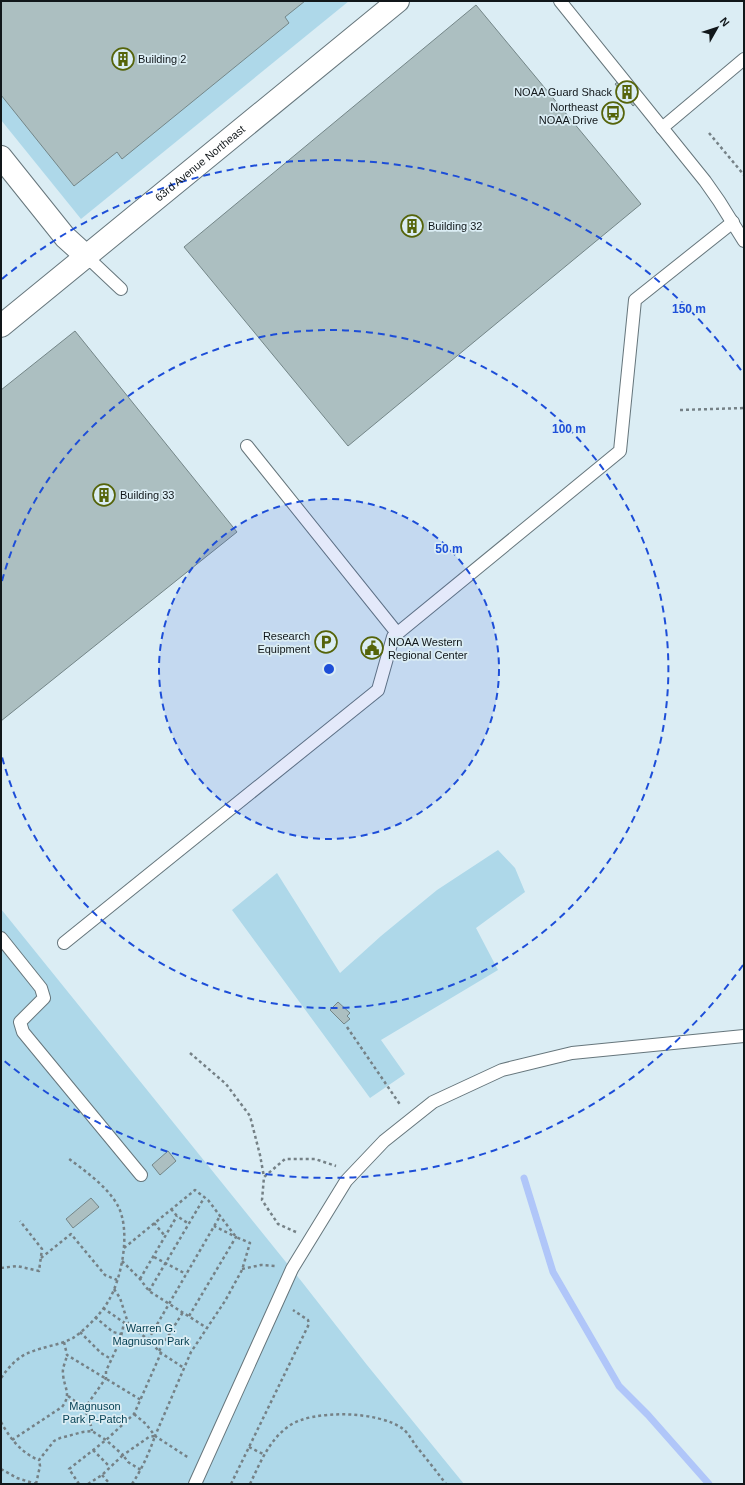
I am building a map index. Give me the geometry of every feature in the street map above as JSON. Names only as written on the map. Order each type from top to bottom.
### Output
[{"type":"street","name":"63rd Avenue Northeast","points":[[1,326],[398,1]]},
{"type":"street","points":[[1,157],[65,237],[87,257]]},
{"type":"lane","points":[[560,1],[705,181],[744,241]]},
{"type":"lane","points":[[662,128],[744,59]]},
{"type":"lane","points":[[64,943],[378,690],[393,637],[397,633],[620,451],[635,300],[733,222]]},
{"type":"lane","points":[[87,257],[121,289]]},
{"type":"lane","points":[[247,446],[397,633]]},
{"type":"lane","points":[[1,938],[41,988],[44,998],[20,1022],[23,1032],[141,1175]]},
{"type":"lane","points":[[195,1484],[292,1269],[346,1181],[384,1141],[433,1102],[502,1070],[572,1053],[744,1036]]},
{"type":"path","points":[[709,133],[744,175]]},
{"type":"path","points":[[680,410],[744,408]]},
{"type":"path","points":[[347,1027],[411,1120]]},
{"type":"path","points":[[190,1053],[226,1084],[250,1116],[264,1177],[262,1200],[278,1224],[311,1239]]},
{"type":"path","points":[[1,1378],[11,1365],[30,1351],[72,1339],[108,1302],[117,1280],[124,1248],[123,1220],[118,1206],[99,1183],[68,1158]]},
{"type":"path","points":[[264,1177],[285,1159],[315,1159],[355,1172]]},
{"type":"path","points":[[124,1248],[195,1190],[208,1200],[236,1237]]},
{"type":"path","points":[[149,1291],[204,1198]]},
{"type":"path","points":[[171,1209],[177,1216],[189,1224]]},
{"type":"path","points":[[140,1279],[177,1216]]},
{"type":"path","points":[[148,1340],[220,1216]]},
{"type":"path","points":[[1,1268],[17,1266],[39,1271],[42,1249],[20,1221]]},
{"type":"path","points":[[154,1223],[165,1236]]},
{"type":"path","points":[[132,1484],[141,1470],[191,1352],[225,1301],[242,1270],[250,1243],[214,1226]]},
{"type":"path","points":[[41,1258],[71,1234],[105,1275],[117,1280]]},
{"type":"path","points":[[189,1316],[236,1237]]},
{"type":"path","points":[[154,1257],[186,1274]]},
{"type":"path","points":[[121,1260],[140,1279],[149,1291],[207,1328]]},
{"type":"path","points":[[242,1270],[261,1265],[276,1266]]},
{"type":"path","points":[[114,1289],[120,1298],[129,1326]]},
{"type":"path","points":[[231,1484],[309,1324],[308,1320],[292,1310],[295,1305]]},
{"type":"path","points":[[103,1308],[148,1340],[160,1352],[184,1368]]},
{"type":"path","points":[[79,1484],[69,1469],[106,1440],[134,1414],[160,1352],[183,1312]]},
{"type":"path","points":[[95,1317],[113,1332],[121,1334]]},
{"type":"path","points":[[84,1409],[106,1378],[106,1371],[124,1323]]},
{"type":"path","points":[[80,1332],[101,1353],[111,1359]]},
{"type":"path","points":[[12,1440],[62,1407],[67,1401],[68,1396],[62,1372],[67,1355],[64,1342]]},
{"type":"path","points":[[67,1355],[141,1400]]},
{"type":"path","points":[[68,1396],[84,1409],[90,1421],[92,1431]]},
{"type":"path","points":[[134,1414],[146,1424],[155,1436],[203,1467]]},
{"type":"path","points":[[250,1484],[274,1439],[288,1427],[295,1422],[316,1416],[339,1414],[358,1415],[392,1422],[404,1430],[446,1484]]},
{"type":"path","points":[[1,1422],[12,1440],[32,1458],[39,1460]]},
{"type":"path","points":[[39,1460],[54,1441],[60,1438],[92,1431],[123,1454],[128,1462],[141,1470]]},
{"type":"path","points":[[88,1484],[102,1474],[123,1454],[149,1437],[155,1436]]},
{"type":"path","points":[[249,1447],[265,1455]]},
{"type":"path","points":[[94,1450],[110,1467]]},
{"type":"path","points":[[1,1469],[17,1478],[36,1484],[40,1466],[39,1460]]},
{"type":"path","points":[[102,1474],[110,1484]]},
{"type":"green space","name":"Building 2","points":[[1,1],[349,1],[81,219],[1,120]]},
{"type":"green space","points":[[498,850],[515,868],[525,892],[476,928],[498,970],[381,1040],[405,1074],[370,1098],[232,910],[277,873],[340,973],[381,936],[437,890]]},
{"type":"green space","name":"Warren G. Magnuson Park","points":[[1,909],[302,1282],[367,1365],[464,1484],[1,1484]]},
{"type":"building","name":"Building 2","points":[[1,1],[305,1],[285,17],[289,23],[122,159],[117,152],[74,186],[1,95]]},
{"type":"building","name":"Building 32","points":[[476,5],[641,204],[348,446],[184,247]]},
{"type":"building","name":"NOAA Guard Shack","points":[[621,79],[639,101],[633,106],[615,84]]},
{"type":"building","name":"Building 33","points":[[75,331],[237,532],[1,721],[1,390]]},
{"type":"building","points":[[338,1002],[350,1013],[347,1016],[350,1019],[344,1024],[330,1010]]},
{"type":"building","points":[[168,1151],[176,1161],[160,1175],[152,1165]]},
{"type":"building","points":[[91,1198],[99,1207],[73,1228],[66,1219]]},
{"type":"waterway","points":[[524,1178],[553,1272],[619,1386],[648,1415],[709,1484]]},
{"type":"place","name":"Building 2","points":[[123,59]]},
{"type":"place","name":"NOAA Guard Shack","points":[[627,92]]},
{"type":"place","name":"Northeast NOAA Drive","points":[[613,113]]},
{"type":"place","name":"Building 32","points":[[412,226]]},
{"type":"place","name":"Building 33","points":[[104,495]]},
{"type":"place","name":"Research Equipment","points":[[326,642]]},
{"type":"place","name":"NOAA Western Regional Center","points":[[372,648]]},
{"type":"park label","name":"Magnuson Park P-Patch","points":[[95,1412]]}]
